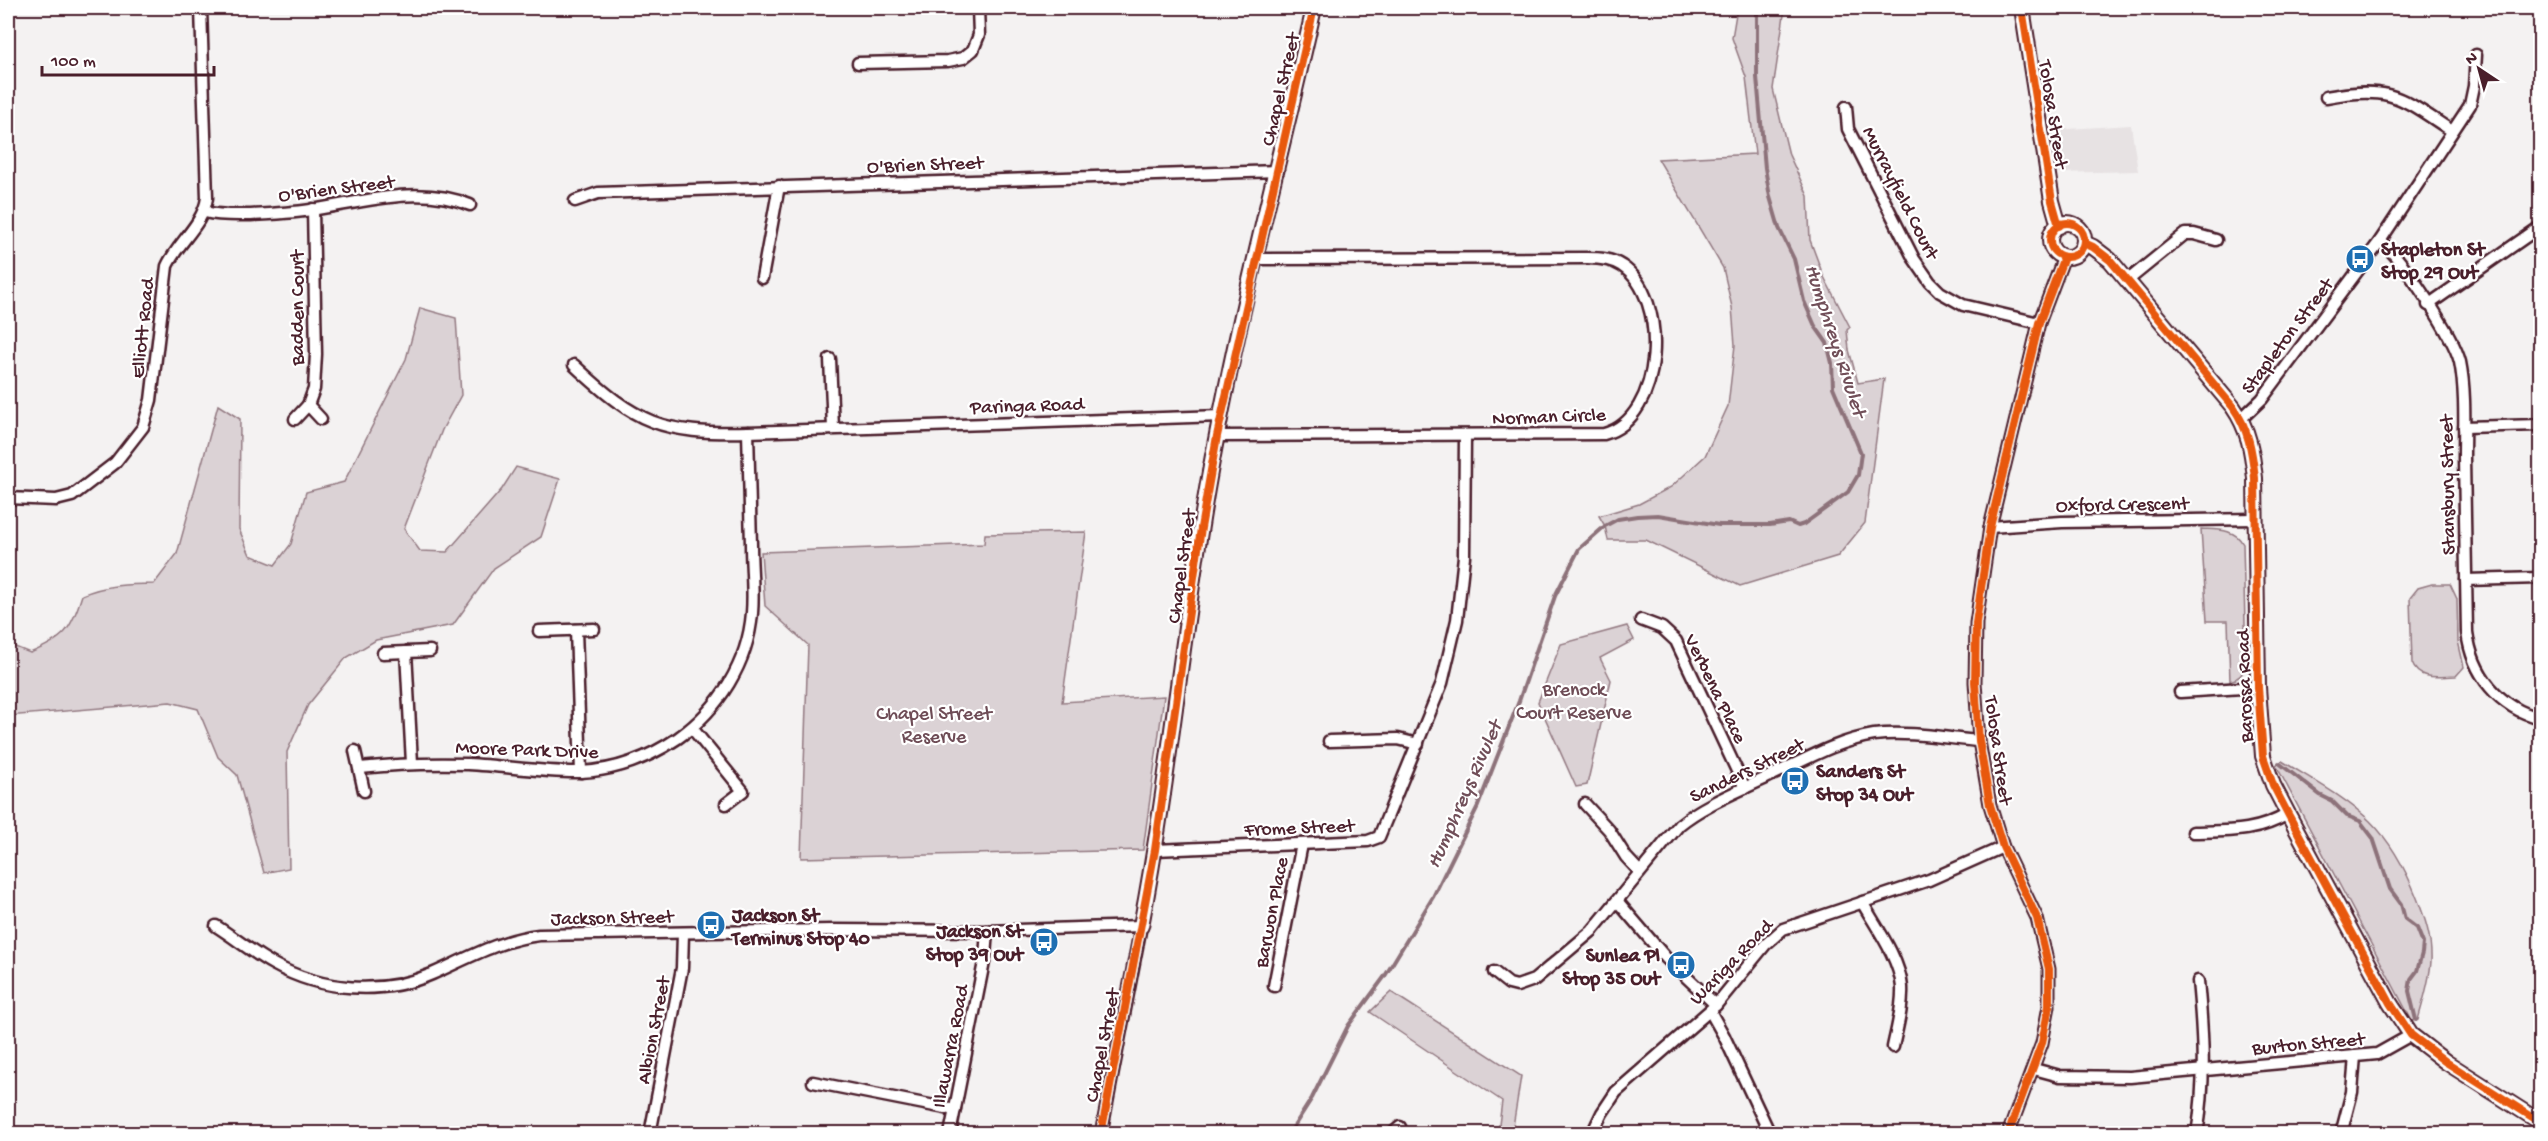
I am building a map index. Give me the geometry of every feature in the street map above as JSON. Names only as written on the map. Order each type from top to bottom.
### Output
[{"type":"street","points":[[201,8],[207,198],[205,212]]},
{"type":"street","points":[[858,63],[948,61],[963,58],[973,50],[979,35],[978,8]]},
{"type":"street","name":"Chapel Street","points":[[1101,1134],[1155,849],[1201,528],[1217,436],[1314,8]]},
{"type":"street","name":"Tolosa Street","points":[[2022,8],[2052,201],[2059,226]]},
{"type":"street","name":"Stapleton Street","points":[[2241,419],[2262,399],[2380,241],[2470,105],[2473,96],[2476,55]]},
{"type":"street","points":[[2326,97],[2359,91],[2386,93],[2408,102],[2452,131]]},
{"type":"street","name":"Murrayfield Court","points":[[1846,107],[1848,129],[1914,259],[1930,282],[1940,292],[1963,305],[2039,323]]},
{"type":"street","name":"O'Brien Street","points":[[575,201],[598,193],[1278,171]]},
{"type":"street","points":[[762,278],[778,186]]},
{"type":"street","name":"O'Brien Street","points":[[205,212],[225,215],[282,214],[377,198],[425,195],[446,196],[470,205]]},
{"type":"street","name":"Badden Court","points":[[308,405],[314,389],[315,354],[313,209]]},
{"type":"street","name":"Elliott Road","points":[[8,498],[56,500],[72,495],[105,472],[143,427],[150,409],[167,266],[178,247],[205,212]]},
{"type":"street","points":[[2074,225],[2082,232],[2084,243],[2074,255],[2064,256],[2055,252],[2051,243],[2052,233],[2059,226],[2074,225]]},
{"type":"street","points":[[2428,305],[2541,227]]},
{"type":"street","points":[[2127,281],[2185,234],[2216,240]]},
{"type":"street","name":"Stansbury Street","points":[[2380,241],[2397,256],[2452,344],[2459,362],[2464,427],[2468,640],[2476,665],[2491,689],[2515,709],[2541,718]]},
{"type":"street","name":"Barossa Road","points":[[2084,243],[2101,252],[2127,281],[2241,419],[2252,449],[2256,519],[2258,687],[2263,756],[2273,785],[2288,814],[2390,1004],[2411,1035],[2446,1062],[2541,1122]]},
{"type":"street","name":"Tolosa Street","points":[[2008,1134],[2034,1069],[2046,1025],[2049,1006],[2049,969],[2037,918],[2003,847],[1990,805],[1979,741],[1975,682],[1976,623],[1983,560],[1990,527],[2039,323],[2064,256]]},
{"type":"street","name":"Norman Circle","points":[[1217,436],[1594,435],[1614,431],[1630,420],[1648,388],[1654,350],[1650,315],[1640,286],[1623,266],[1601,258],[1257,259]]},
{"type":"street","points":[[830,359],[833,428]]},
{"type":"street","name":"Paringa Road","points":[[574,365],[614,401],[654,423],[689,432],[1221,416]]},
{"type":"street","points":[[295,419],[308,405],[321,419]]},
{"type":"street","points":[[2464,427],[2541,425]]},
{"type":"street","name":"Moore Park Drive","points":[[360,768],[412,763],[581,771],[608,769],[632,763],[654,753],[692,728],[729,684],[739,664],[750,627],[752,593],[748,432]]},
{"type":"street","name":"Frome Street","points":[[1155,849],[1368,841],[1379,837],[1442,683],[1457,620],[1464,556],[1465,436]]},
{"type":"street","name":"Oxford Crescent","points":[[1990,527],[2062,522],[2256,519]]},
{"type":"street","points":[[2466,580],[2541,578]]},
{"type":"street","name":"Verbena Place","points":[[1641,620],[1662,628],[1676,641],[1745,788]]},
{"type":"street","points":[[538,631],[594,629]]},
{"type":"street","points":[[576,630],[581,771]]},
{"type":"street","points":[[383,653],[430,651]]},
{"type":"street","points":[[406,652],[412,763]]},
{"type":"street","points":[[2180,692],[2258,687]]},
{"type":"street","points":[[692,728],[743,791]]},
{"type":"street","name":"Sanders Street","points":[[1494,972],[1509,984],[1517,986],[1534,980],[1578,944],[1618,902],[1639,871],[1679,825],[1691,815],[1745,788],[1824,751],[1872,736],[1900,734],[1979,741]]},
{"type":"street","points":[[1329,741],[1398,739],[1418,744]]},
{"type":"street","points":[[356,751],[364,790]]},
{"type":"street","points":[[726,804],[752,783]]},
{"type":"street","points":[[1585,804],[1609,830],[1626,857],[1639,871]]},
{"type":"street","points":[[2193,832],[2249,830],[2271,824],[2288,814]]},
{"type":"street","name":"Barwon Place","points":[[1274,986],[1302,844]]},
{"type":"street","name":"Wariga Road","points":[[1592,1134],[1602,1113],[1621,1087],[1713,1008],[1765,945],[1783,928],[1939,877],[2003,847]]},
{"type":"street","points":[[1618,902],[1713,1008],[1770,1134]]},
{"type":"street","points":[[1862,902],[1896,965],[1900,977],[1901,1004],[1893,1047]]},
{"type":"street","name":"Jackson Street","points":[[216,926],[272,964],[314,980],[363,989],[417,979],[484,948],[521,938],[833,930],[987,931],[1141,926]]},
{"type":"street","name":"Illawarra Road","points":[[950,1134],[985,957],[987,931]]},
{"type":"street","name":"Albion Street","points":[[650,1134],[682,968],[683,933]]},
{"type":"street","points":[[2197,1134],[2202,1108],[2203,1070],[2198,981]]},
{"type":"street","name":"Burton Street","points":[[2034,1069],[2060,1076],[2130,1077],[2377,1053],[2411,1035]]},
{"type":"street","points":[[2341,1134],[2352,1092],[2355,1056]]},
{"type":"street","points":[[813,1082],[955,1110]]},
{"type":"shaded area","points":[[2131,125],[2138,171],[2058,173],[2052,130]]},
{"type":"green space","points":[[1737,8],[1785,8],[1773,89],[1789,155],[1808,196],[1810,240],[1823,275],[1850,327],[1847,330],[1849,350],[1858,383],[1884,379],[1865,523],[1838,556],[1740,586],[1646,540],[1608,540],[1605,526],[1599,516],[1639,504],[1671,487],[1705,456],[1728,406],[1735,345],[1732,307],[1723,268],[1658,159],[1755,154],[1746,77],[1732,38]]},
{"type":"green space","points":[[420,308],[456,318],[461,395],[442,430],[404,529],[420,551],[447,552],[502,489],[516,467],[560,479],[541,537],[494,568],[453,625],[376,640],[346,658],[308,705],[287,752],[289,868],[264,873],[237,775],[218,757],[198,709],[170,702],[8,716],[8,644],[30,653],[51,643],[70,625],[82,595],[117,586],[154,584],[177,554],[218,405],[240,419],[239,529],[250,555],[275,565],[291,544],[306,492],[344,482],[406,359]]},
{"type":"green space","points":[[2201,529],[2230,532],[2243,544],[2246,665],[2240,676],[2230,681],[2228,621],[2207,621]]},
{"type":"green space","name":"Chapel Street Reserve","points":[[1086,532],[1062,702],[1164,696],[1143,850],[801,858],[808,645],[765,606],[761,552],[984,544],[985,534]]},
{"type":"green space","points":[[2432,584],[2450,584],[2457,599],[2458,641],[2464,667],[2456,676],[2431,677],[2420,673],[2412,663],[2410,598],[2418,588]]},
{"type":"green space","name":"Brenock Court Reserve","points":[[1627,626],[1634,640],[1600,658],[1611,680],[1587,785],[1576,787],[1538,702],[1561,644]]},
{"type":"green space","points":[[2282,761],[2328,789],[2364,815],[2379,830],[2405,871],[2423,913],[2430,944],[2429,976],[2418,1020],[2412,1021],[2276,765]]},
{"type":"green space","points":[[1391,992],[1521,1076],[1512,1133],[1498,1133],[1502,1101],[1370,1012]]},
{"type":"waterway","name":"Humphreys Rivulet","points":[[1289,1134],[1312,1098],[1348,1026],[1385,976],[1433,897],[1478,806],[1519,701],[1555,596],[1579,549],[1605,526],[1618,519],[1637,516],[1658,515],[1719,525],[1770,525],[1789,522],[1798,526],[1848,492],[1858,475],[1861,453],[1833,387],[1832,363],[1827,343],[1815,326],[1804,301],[1794,259],[1779,228],[1770,197],[1765,168],[1757,77],[1757,8]]},
{"type":"waterway","points":[[2279,763],[2320,795],[2332,801],[2347,816],[2360,821],[2373,838],[2390,889],[2401,904],[2405,919],[2417,928],[2423,943],[2417,971],[2411,979],[2409,991],[2416,1020]]},
{"type":"cycle path","points":[[1101,1134],[1155,850],[1201,528],[1217,436],[1314,8]]},
{"type":"cycle path","points":[[2022,8],[2052,201],[2059,226]]},
{"type":"cycle path","points":[[2067,223],[2079,228],[2084,240],[2079,252],[2067,257],[2055,252],[2050,240],[2055,228],[2067,223]]},
{"type":"cycle path","points":[[2084,243],[2110,260],[2233,407],[2246,432],[2255,478],[2258,687],[2263,756],[2273,785],[2288,814],[2390,1003],[2411,1035],[2446,1062],[2540,1122]]},
{"type":"cycle path","points":[[2008,1134],[2042,1043],[2049,1006],[2049,969],[2037,918],[2003,847],[1990,805],[1979,741],[1975,682],[1976,623],[1990,527],[2039,323],[2064,257]]},
{"type":"place","name":"Stapleton St Stop 29 Out","points":[[2360,259]]},
{"type":"place","name":"Sanders St Stop 34 Out","points":[[1795,781]]},
{"type":"place","name":"Jackson St Terminus Stop 40","points":[[711,925]]},
{"type":"place","name":"Jackson St Stop 39 Out","points":[[1044,942]]},
{"type":"place","name":"Sunlea Pl Stop 35 Out","points":[[1681,965]]}]
